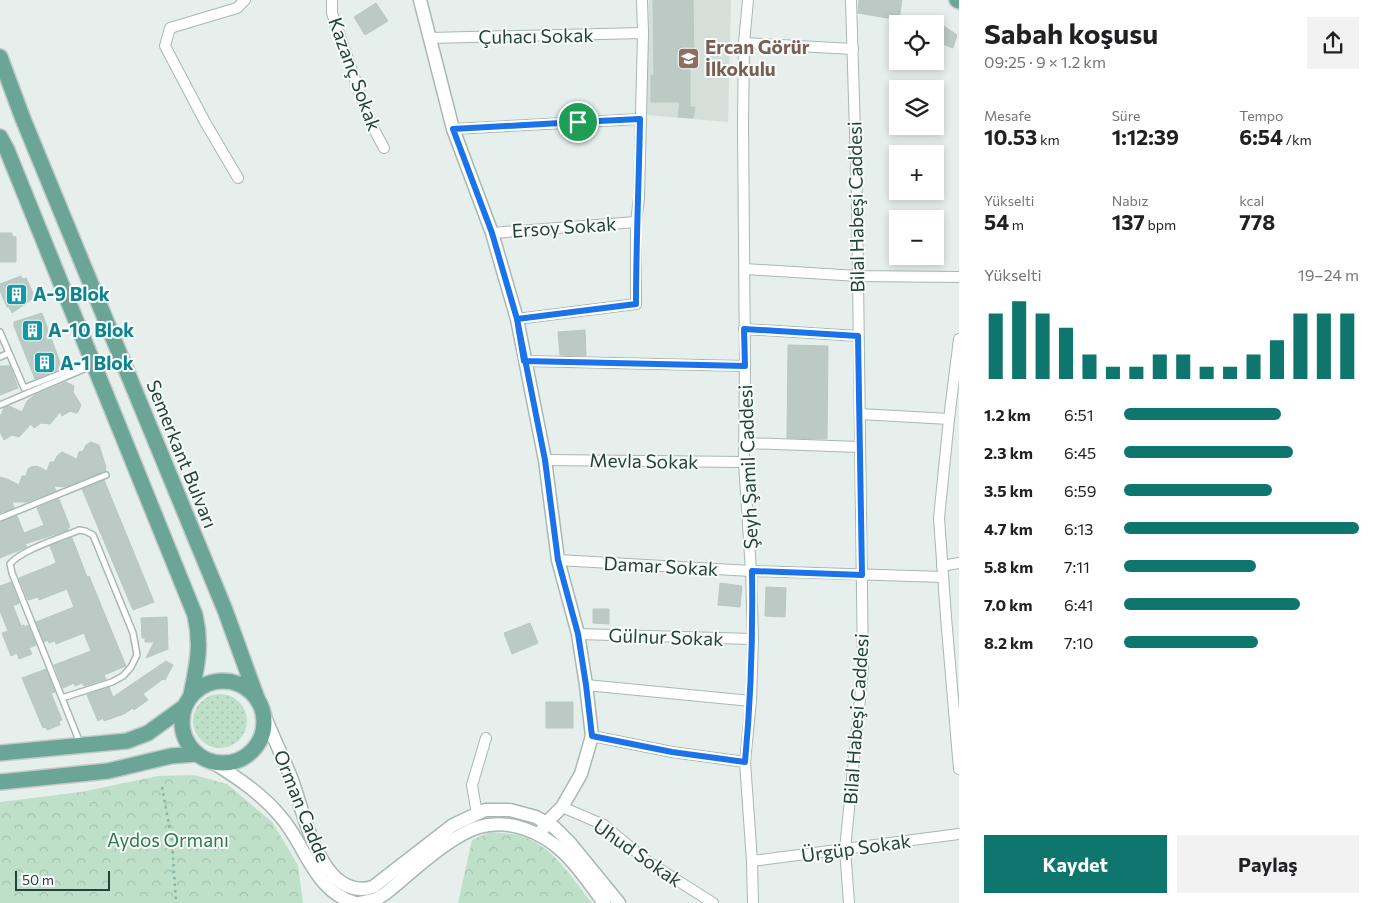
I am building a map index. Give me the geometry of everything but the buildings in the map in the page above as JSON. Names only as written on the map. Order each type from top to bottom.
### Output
[{"type":"main road","points":[[0,81],[1,60]]},
{"type":"main road","name":"Semerkant Bulvarı","points":[[1,60],[22,119],[225,610],[261,707]]},
{"type":"main road","points":[[2,144],[195,616],[199,634],[198,655],[182,720],[183,733],[188,744],[203,757]]},
{"type":"main road","points":[[0,753],[127,741],[148,733],[188,701],[201,687],[213,682],[226,681],[239,684],[250,691],[261,707],[264,725],[261,737],[254,748],[245,756],[234,761],[221,763],[203,757],[171,756],[108,771],[0,782]]},
{"type":"street","points":[[238,178],[205,122],[165,46],[170,28],[237,8],[245,0]]},
{"type":"street","name":"Kazanç Sokak","points":[[332,0],[332,13],[369,120],[384,148]]},
{"type":"street","points":[[420,0],[453,129],[492,233],[517,319],[545,460],[558,560],[578,634],[586,685],[592,736],[581,774],[562,807],[547,822],[539,835]]},
{"type":"street","points":[[517,319],[636,304],[636,222],[639,198],[643,33],[642,0]]},
{"type":"street","name":"Şeyh Şamil Caddesi","points":[[748,0],[744,43],[744,462],[752,571],[753,639],[751,701],[745,762],[753,903]]},
{"type":"street","name":"Bilal Habeşi Caddesi","points":[[849,903],[845,849],[863,669],[858,276],[851,0]]},
{"type":"street","name":"Çuhacı Sokak","points":[[430,38],[643,33]]},
{"type":"street","points":[[744,43],[853,49]]},
{"type":"street","points":[[453,129],[640,119]]},
{"type":"street","name":"Ersoy Sokak","points":[[492,233],[636,222]]},
{"type":"street","points":[[744,269],[858,276],[959,277]]},
{"type":"street","points":[[744,329],[858,336]]},
{"type":"street","points":[[959,339],[939,518],[959,769]]},
{"type":"street","points":[[524,361],[745,366]]},
{"type":"street","points":[[860,414],[949,419]]},
{"type":"street","points":[[744,443],[860,447]]},
{"type":"street","name":"Mevla Sokak","points":[[545,460],[744,462]]},
{"type":"street","name":"Damar Sokak","points":[[558,560],[862,575],[943,571],[959,563]]},
{"type":"street","name":"Gülnur Sokak","points":[[578,634],[753,639]]},
{"type":"street","points":[[586,685],[751,701]]},
{"type":"street","name":"Orman Cadde","points":[[261,707],[292,780],[311,838],[325,867],[344,886],[354,890],[383,888]]},
{"type":"street","points":[[592,736],[672,752],[745,762]]},
{"type":"street","points":[[477,814],[472,785],[486,738]]},
{"type":"street","name":"Orman Cadde","points":[[203,757],[244,782],[268,803],[292,831],[320,879],[339,897],[355,903]]},
{"type":"street","name":"Uhud Sokak","points":[[562,807],[604,825],[647,861],[712,903]]},
{"type":"street","points":[[359,903],[377,899],[383,888],[453,826],[485,810],[495,809],[521,812],[547,822],[570,843],[618,903]]},
{"type":"street","points":[[383,888],[453,841],[479,827],[496,824],[511,826],[539,835],[562,852],[578,868],[604,903]]},
{"type":"street","name":"Ürgüp Sokak","points":[[752,861],[959,834]]},
{"type":"lane","points":[[0,332],[24,388],[93,363]]},
{"type":"lane","points":[[0,357],[9,353]]},
{"type":"lane","points":[[0,405],[93,363]]},
{"type":"lane","points":[[0,518],[106,475]]},
{"type":"lane","points":[[62,698],[112,682],[123,676],[131,667],[137,655],[133,632],[93,535],[78,530],[36,548],[14,559],[10,564],[12,573],[81,746]]},
{"type":"path","points":[[162,788],[172,840],[176,903]]},
{"type":"shaded area","name":"Ercan Görür İlkokulu","points":[[649,0],[731,0],[728,122],[646,115]]},
{"type":"green space","points":[[215,694],[225,694],[235,698],[243,706],[247,721],[243,736],[235,744],[225,748],[215,748],[205,744],[197,736],[193,726],[193,716],[197,706],[205,698]]},
{"type":"green space","name":"Aydos Ormanı","points":[[194,775],[227,784],[272,822],[298,865],[303,903],[0,903],[0,802],[81,792],[158,776]]},
{"type":"green space","points":[[490,832],[518,835],[530,839],[541,846],[560,863],[592,903],[458,903],[472,840]]},
{"type":"place","name":"Ercan Görür İlkokulu","points":[[689,58]]},
{"type":"place","name":"A-9 Blok","points":[[17,294]]},
{"type":"place","name":"A-10 Blok","points":[[32,330]]},
{"type":"place","name":"A-1 Blok","points":[[44,363]]},
{"type":"route","points":[[578,122],[453,129],[492,233],[517,319],[524,361],[545,460],[558,560],[578,634],[592,736],[672,752],[745,762],[751,701],[753,639],[752,571],[862,575],[858,336],[744,329],[745,366],[524,361],[517,319],[636,304],[636,222],[639,198],[640,119],[578,122]]}]
